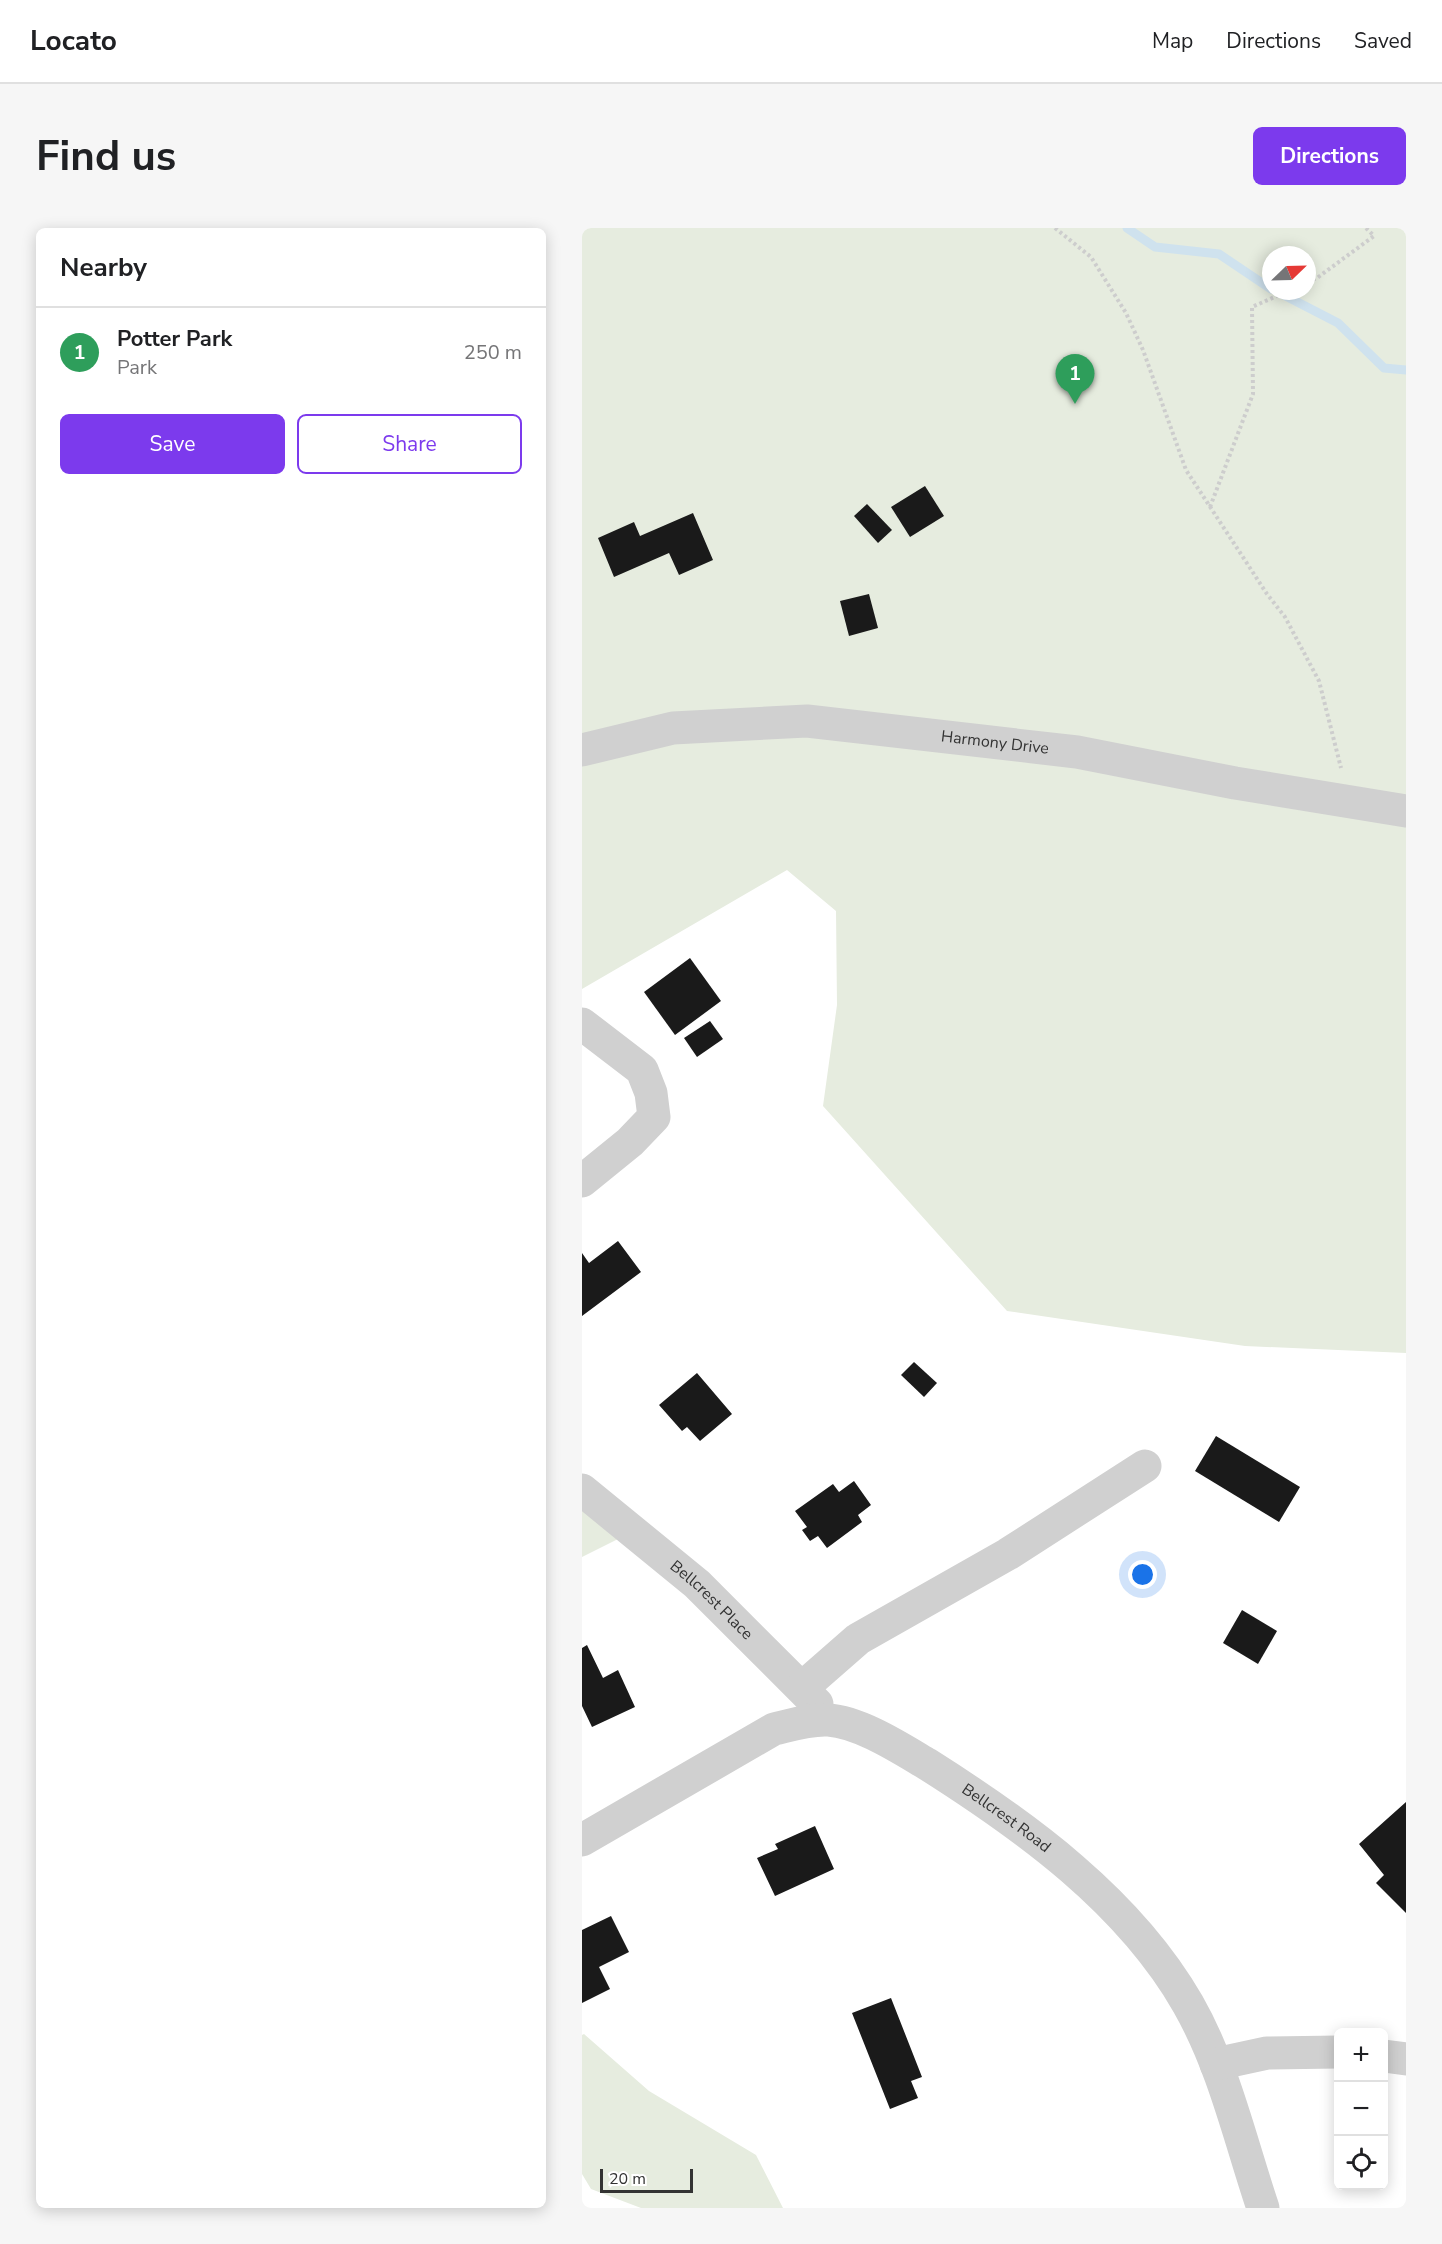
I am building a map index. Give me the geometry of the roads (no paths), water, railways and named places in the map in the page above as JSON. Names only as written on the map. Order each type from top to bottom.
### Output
[{"type":"street","name":"Harmony Drive","points":[[582,750],[673,728],[807,721],[1077,753],[1235,783],[1406,811]]},
{"type":"street","points":[[582,1024],[642,1070],[651,1093],[654,1117],[630,1142],[582,1181]]},
{"type":"street","points":[[802,1688],[858,1639],[1008,1554],[1145,1466]]},
{"type":"street","name":"Bellcrest Place","points":[[582,1490],[697,1584],[813,1698],[828,1720]]},
{"type":"street","name":"Bellcrest Road","points":[[582,1840],[774,1729],[797,1723],[828,1720],[867,1730],[907,1752],[987,1803],[1070,1868],[1133,1929],[1167,1970],[1189,2005],[1206,2039],[1263,2208]]},
{"type":"street","points":[[1216,2064],[1267,2053],[1334,2052]]},
{"type":"street","points":[[1388,2057],[1406,2059]]},
{"type":"waterway","points":[[1127,228],[1155,247],[1219,254],[1262,283]]},
{"type":"waterway","points":[[1293,300],[1338,323],[1384,368],[1406,370]]},
{"type":"place","name":"Potter Park","points":[[1075,404]]}]
